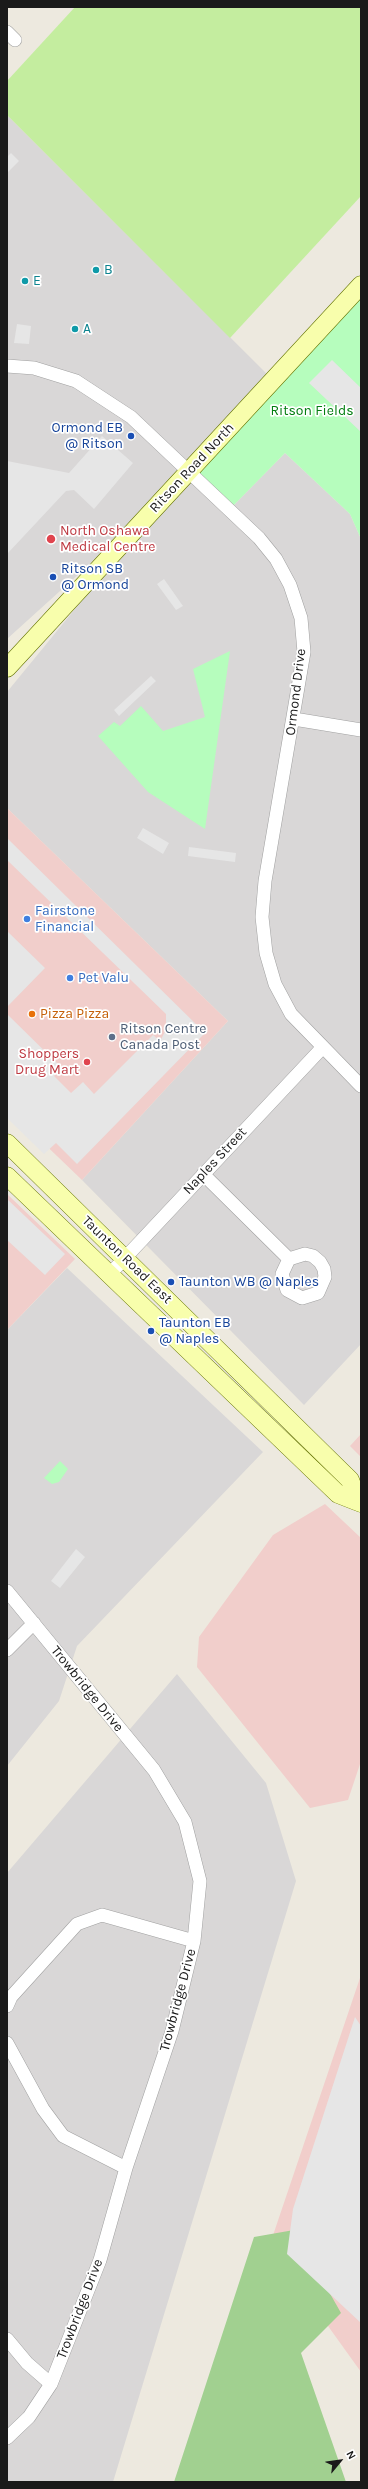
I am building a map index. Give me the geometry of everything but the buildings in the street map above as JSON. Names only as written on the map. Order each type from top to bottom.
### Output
[{"type":"main road","name":"Ritson Road North","points":[[7,668],[361,285]]},
{"type":"main road","name":"Taunton Road East","points":[[7,1143],[350,1480],[360,1502]]},
{"type":"main road","name":"Taunton Road East","points":[[7,1176],[338,1494],[360,1502]]},
{"type":"street","name":"Ormond Drive","points":[[7,366],[34,368],[76,381],[131,417],[259,538],[276,559],[290,585],[301,618],[304,652],[294,719],[265,882],[262,917],[266,953],[281,999],[322,1048],[361,1086]]},
{"type":"street","points":[[294,719],[361,730]]},
{"type":"street","name":"Naples Street","points":[[109,1275],[322,1048]]},
{"type":"street","points":[[204,1174],[289,1259]]},
{"type":"street","name":"Trowbridge Drive","points":[[7,1591],[154,1770],[185,1822],[200,1881],[194,1941],[172,2031],[126,2168],[100,2260],[51,2384],[29,2417],[7,2438]]},
{"type":"street","points":[[7,1650],[34,1623]]},
{"type":"street","points":[[7,2006],[10,1997],[77,1924],[90,1919],[102,1915],[194,1941]]},
{"type":"street","points":[[7,2043],[43,2109],[63,2136],[126,2168]]},
{"type":"street","points":[[7,2340],[27,2363],[51,2384]]},
{"type":"shaded area","points":[[7,115],[273,380],[229,510],[285,453],[350,514],[361,539],[361,1344],[304,1405],[82,1180],[228,1021],[7,808],[7,692],[175,487],[7,639]]},
{"type":"shaded area","points":[[11,153],[19,161],[7,173],[7,157]]},
{"type":"shaded area","points":[[17,324],[31,326],[29,344],[14,343]]},
{"type":"shaded area","points":[[332,360],[361,388],[361,432],[309,383]]},
{"type":"shaded area","points":[[102,436],[133,463],[94,509],[74,490],[66,491],[8,553],[7,461],[69,473]]},
{"type":"shaded area","points":[[164,579],[183,606],[176,610],[157,584]]},
{"type":"shaded area","points":[[151,676],[156,681],[119,716],[114,710]]},
{"type":"shaded area","points":[[7,808],[228,1021],[82,1180],[7,1108]]},
{"type":"shaded area","points":[[143,828],[169,843],[163,854],[137,838]]},
{"type":"shaded area","points":[[7,838],[205,1033],[77,1164],[56,1143],[44,1154],[7,1118],[7,1014],[62,1068],[54,1076],[71,1093],[83,1082],[94,1094],[153,1035],[160,1041],[166,1030],[166,1014],[7,860]]},
{"type":"shaded area","points":[[189,847],[236,853],[235,862],[188,856]]},
{"type":"shaded area","points":[[7,931],[45,968],[7,1007]]},
{"type":"shaded area","points":[[7,1194],[75,1259],[7,1330]]},
{"type":"shaded area","points":[[7,1199],[65,1254],[45,1275],[7,1240]]},
{"type":"shaded area","points":[[67,1268],[263,1452],[77,1646],[59,1701],[7,1766],[7,1330]]},
{"type":"shaded area","points":[[361,1434],[361,1457],[350,1446]]},
{"type":"shaded area","points":[[325,1504],[361,1538],[361,1761],[348,1800],[310,1808],[197,1667],[199,1637],[273,1535]]},
{"type":"shaded area","points":[[76,1549],[85,1557],[60,1588],[51,1581]]},
{"type":"shaded area","points":[[177,1674],[266,1783],[296,1881],[113,2482],[7,2482],[7,1873]]},
{"type":"shaded area","points":[[361,1975],[361,2372],[328,2326],[266,2256]]},
{"type":"shaded area","points":[[355,2017],[361,2026],[361,2323],[287,2254],[293,2209]]},
{"type":"green space","points":[[75,7],[361,7],[361,196],[230,338],[7,115],[7,81]]},
{"type":"green space","name":"Ritson Fields","points":[[361,285],[361,539],[350,514],[285,453],[229,510],[189,472]]},
{"type":"green space","points":[[230,651],[205,829],[148,792],[98,736],[114,722],[120,726],[141,706],[163,731],[205,717],[193,669]]},
{"type":"green space","points":[[60,1461],[68,1469],[59,1482],[52,1484],[44,1478]]},
{"type":"green space","points":[[294,2230],[341,2313],[301,2353],[346,2482],[174,2482],[254,2237]]},
{"type":"place","name":"B","points":[[96,270]]},
{"type":"place","name":"E","points":[[25,281]]},
{"type":"place","name":"A","points":[[75,329]]},
{"type":"place","name":"Ormond EB @ Ritson","points":[[131,436]]},
{"type":"place","name":"North Oshawa Medical Centre","points":[[51,539]]},
{"type":"place","name":"Ritson SB @ Ormond","points":[[53,577]]},
{"type":"place","name":"Fairstone Financial","points":[[27,919]]},
{"type":"place","name":"Pet Valu","points":[[70,978]]},
{"type":"place","name":"Pizza Pizza","points":[[32,1014]]},
{"type":"place","name":"Ritson Centre Canada Post","points":[[112,1037]]},
{"type":"place","name":"Shoppers Drug Mart","points":[[87,1062]]},
{"type":"place","name":"Taunton WB @ Naples","points":[[171,1282]]},
{"type":"place","name":"Taunton EB @ Naples","points":[[151,1331]]}]
